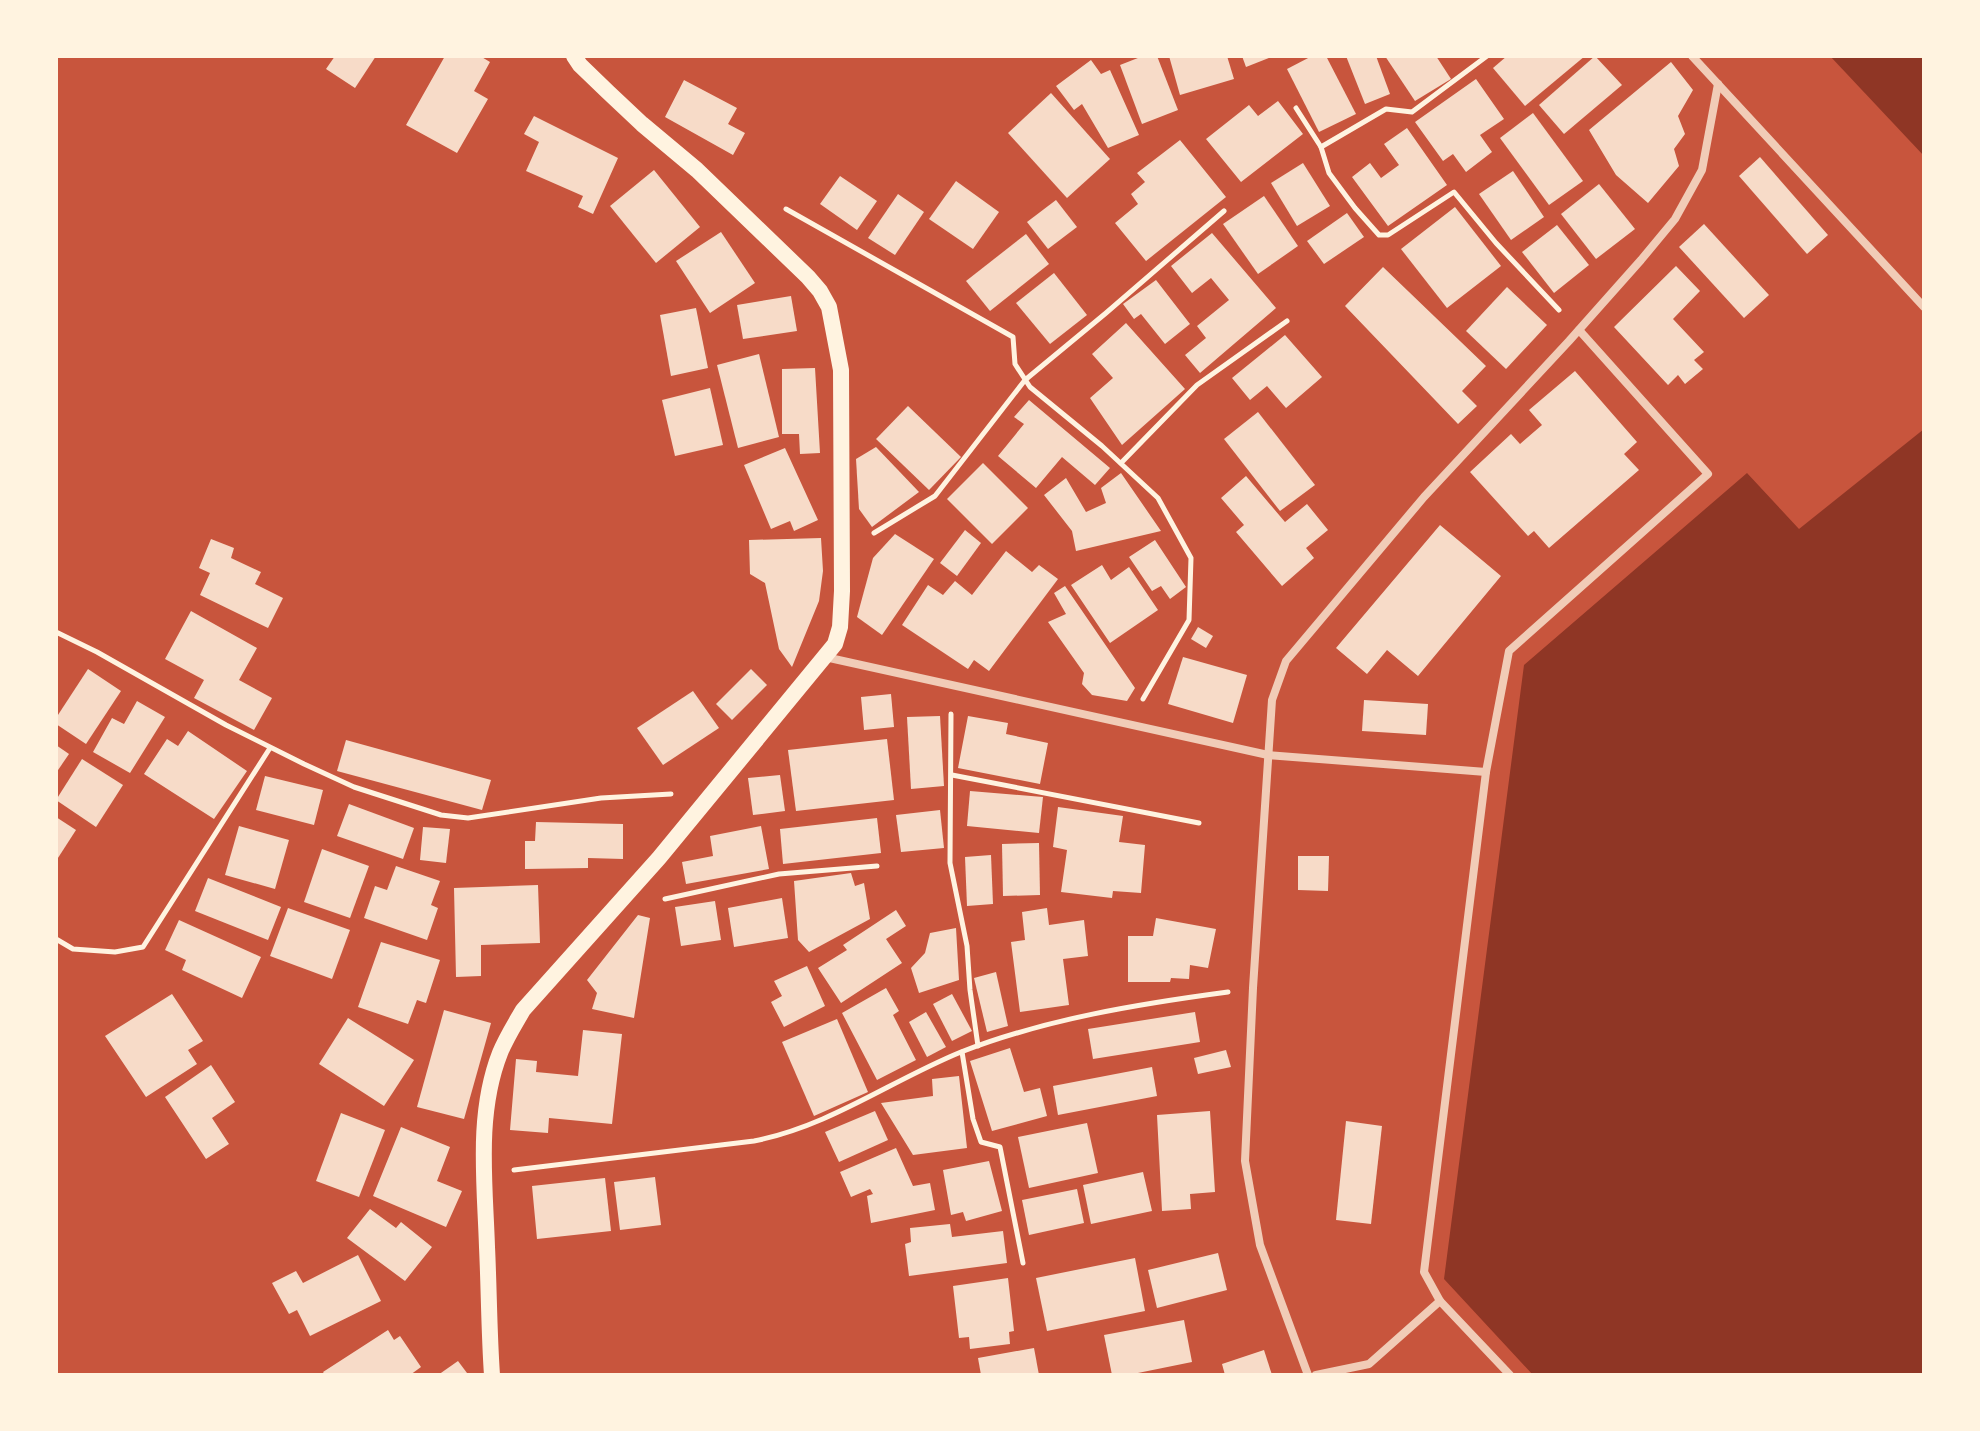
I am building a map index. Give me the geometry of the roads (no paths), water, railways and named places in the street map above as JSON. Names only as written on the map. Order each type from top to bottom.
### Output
[{"type":"main road","points":[[492,1375],[484,1124],[499,1055],[523,1010],[659,858],[835,644],[840,627],[843,552],[841,370],[829,307],[820,291],[797,267],[697,170],[619,103],[574,56]]},
{"type":"street","points":[[1692,56],[1924,307]]},
{"type":"street","points":[[1308,1375],[1260,1245],[1245,1161],[1272,700],[1286,661],[1424,497],[1579,330],[1675,219],[1702,170],[1718,84]]},
{"type":"street","points":[[1510,1375],[1440,1301],[1424,1272],[1486,772],[1509,651],[1708,474],[1579,330]]},
{"type":"street","points":[[824,657],[1268,755],[1486,772]]},
{"type":"street","points":[[1316,1375],[1338,1373],[1369,1364],[1440,1301]]}]
